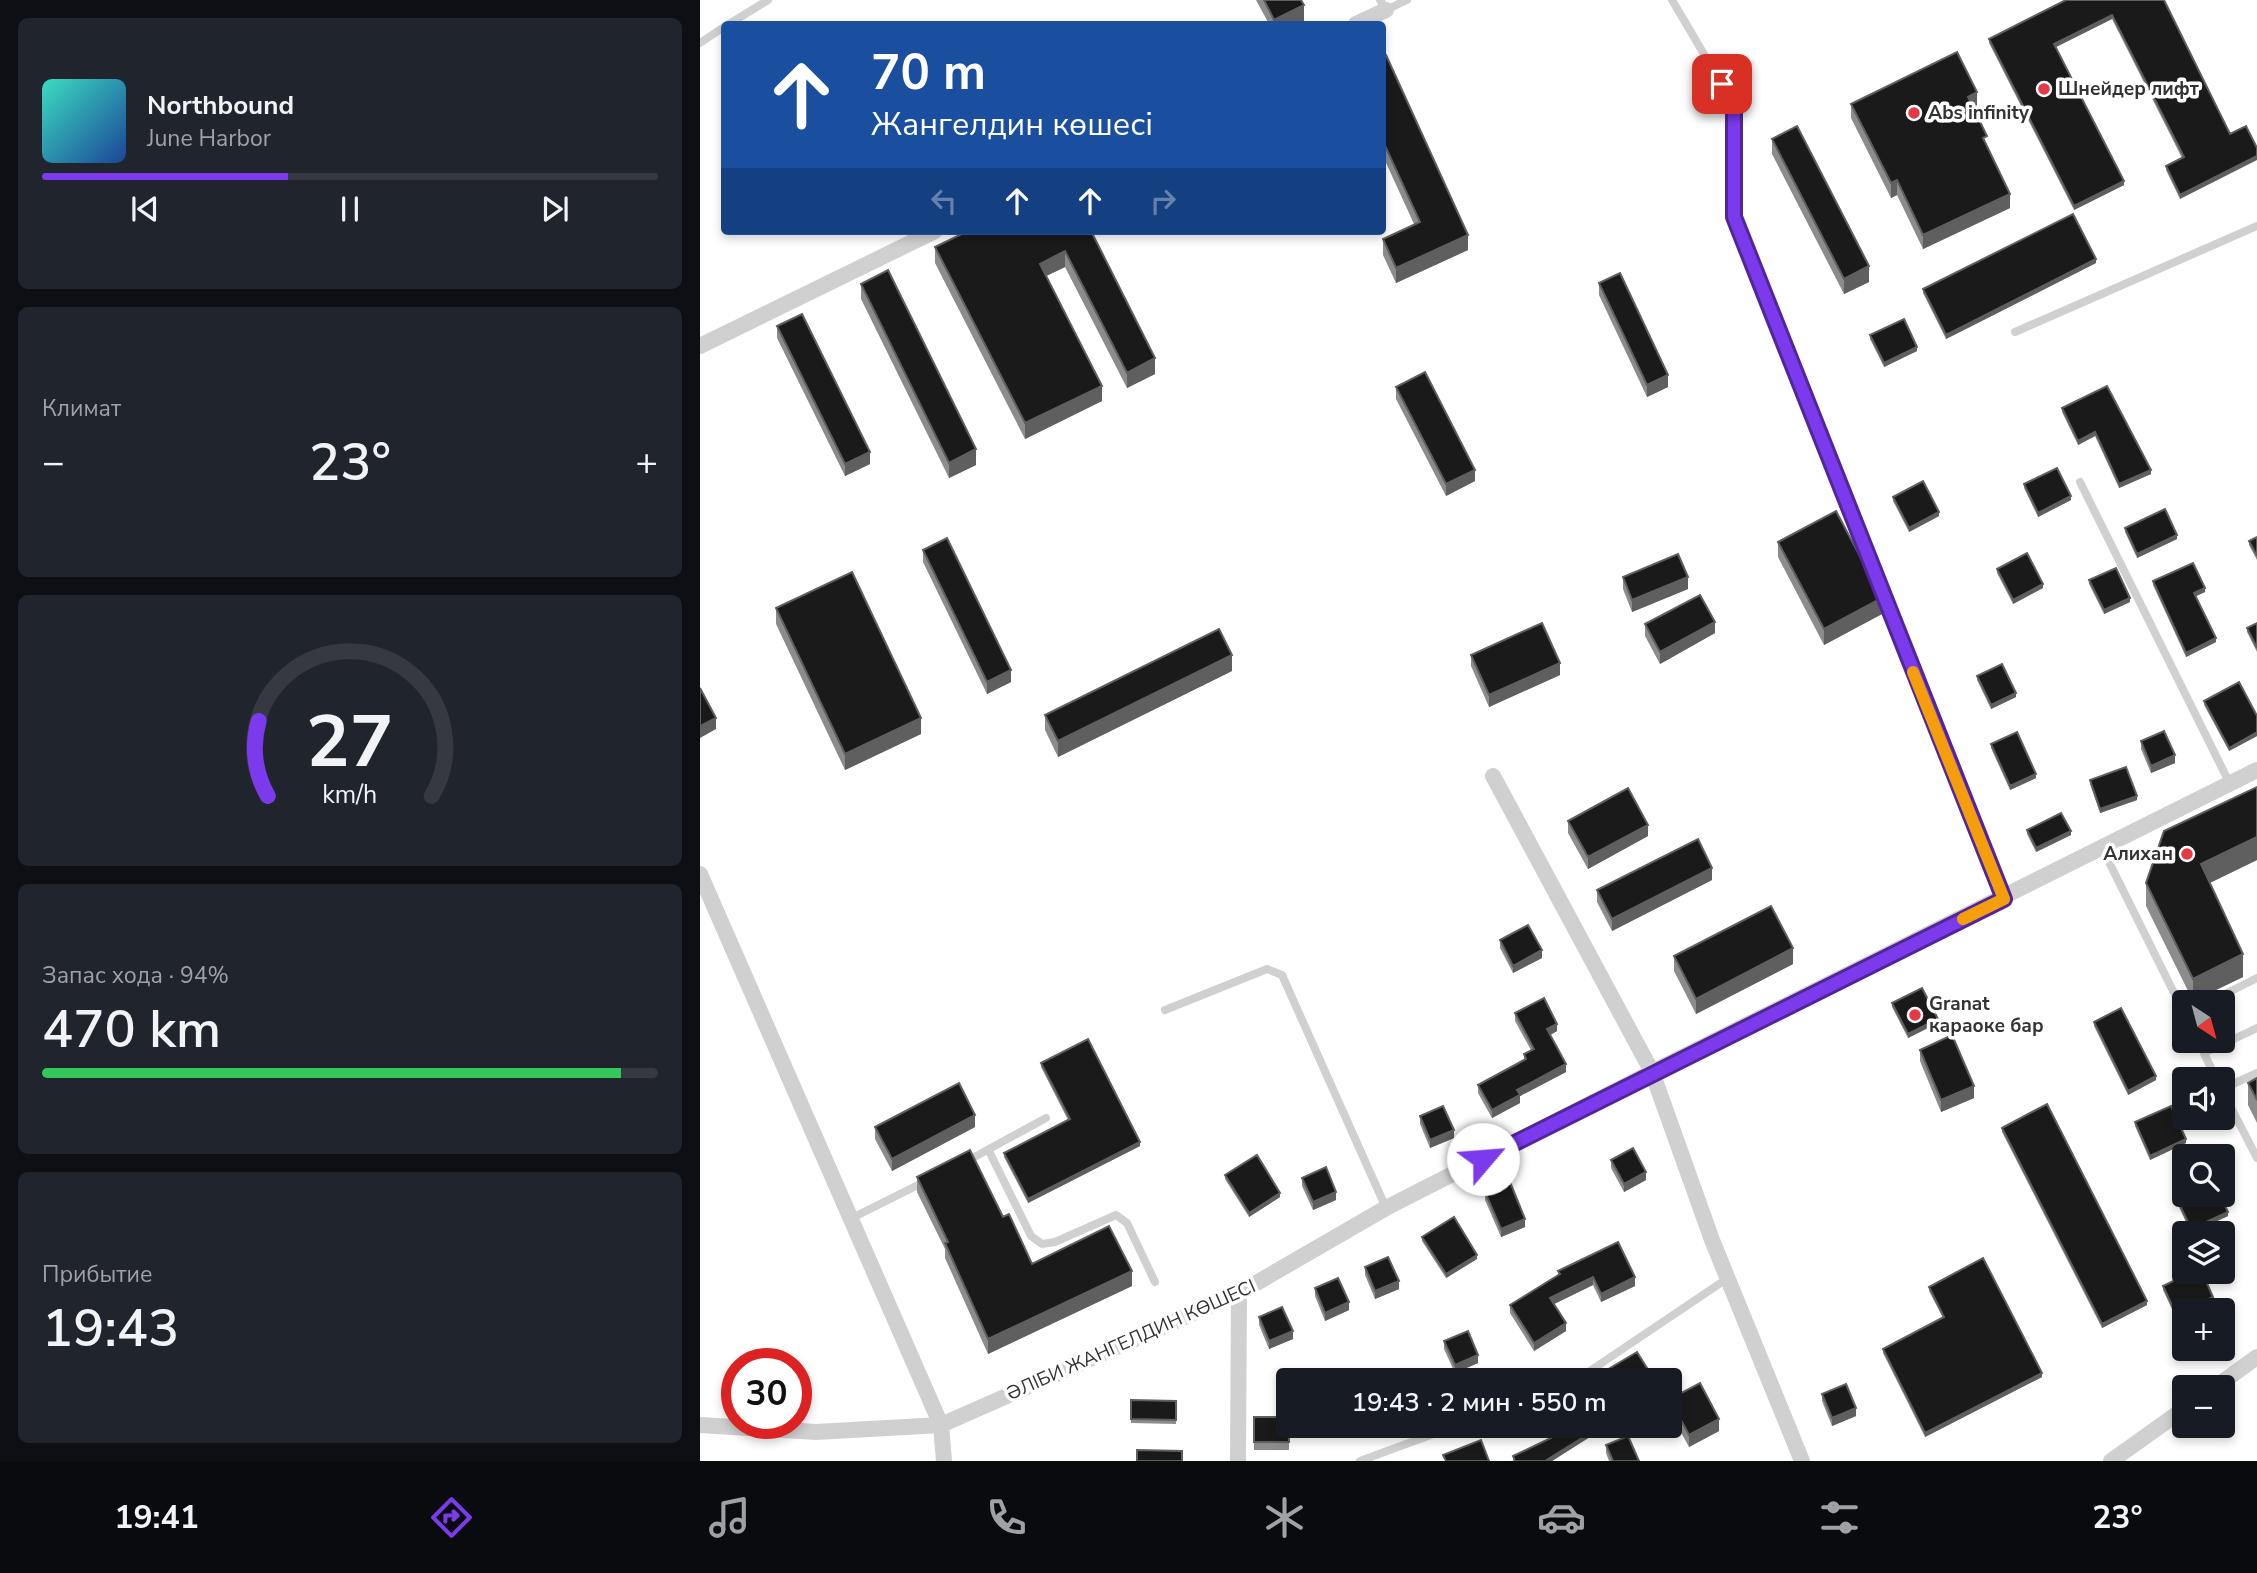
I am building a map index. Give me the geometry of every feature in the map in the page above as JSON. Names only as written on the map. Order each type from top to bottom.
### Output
[{"type":"street","points":[[1360,21],[1383,5]]},
{"type":"street","points":[[700,346],[927,235]]},
{"type":"street","name":"ӘЛІБИ ЖАНГЕЛДИН КӨШЕСІ","points":[[941,1425],[1239,1293],[1386,1208],[1652,1072],[2103,850],[2257,770]]},
{"type":"street","points":[[1493,776],[1652,1072],[1728,1278],[1802,1461]]},
{"type":"street","points":[[700,874],[941,1425],[944,1461]]},
{"type":"street","points":[[1238,1461],[1239,1293]]},
{"type":"street","points":[[2232,1375],[2257,1357]]},
{"type":"street","points":[[2111,1461],[2172,1418]]},
{"type":"street","points":[[700,1425],[816,1432],[941,1425]]},
{"type":"lane","points":[[735,21],[768,0]]},
{"type":"lane","points":[[1383,5],[1407,0]]},
{"type":"lane","points":[[1672,0],[1734,105],[1734,217],[2004,899]]},
{"type":"lane","points":[[700,43],[721,30]]},
{"type":"lane","points":[[2015,332],[2257,226]]},
{"type":"lane","points":[[2080,482],[2230,784]]},
{"type":"lane","points":[[2103,850],[2173,990]]},
{"type":"lane","points":[[1165,1010],[1267,969],[1282,975],[1386,1208]]},
{"type":"lane","points":[[2233,990],[2257,978]]},
{"type":"lane","points":[[2235,1038],[2257,1028]]},
{"type":"lane","points":[[2235,1084],[2257,1073]]},
{"type":"lane","points":[[2235,1115],[2257,1158]]},
{"type":"lane","points":[[964,1163],[1046,1118]]},
{"type":"lane","points":[[989,1150],[1031,1236],[1042,1244],[1055,1241],[1116,1215],[1127,1223],[1155,1282]]},
{"type":"lane","points":[[852,1219],[939,1175]]},
{"type":"lane","points":[[1594,1368],[1728,1278]]},
{"type":"lane","points":[[1360,1461],[1422,1438]]},
{"type":"building","points":[[1264,0],[1301,0],[1304,5],[1274,20]]},
{"type":"building","name":"Шнейдер лифт","points":[[2066,0],[2164,0],[2230,134],[2246,126],[2257,148],[2257,156],[2180,195],[2166,166],[2184,157],[2112,15],[2054,44],[2124,181],[2074,206],[1989,39]]},
{"type":"building","points":[[1957,52],[1977,92],[1968,97],[1987,136],[1983,138],[2010,194],[1923,235],[1897,180],[1891,183],[1851,104]]},
{"type":"building","points":[[1386,55],[1468,235],[1396,268],[1383,239],[1420,222],[1386,148]]},
{"type":"building","points":[[1797,126],[1869,266],[1844,279],[1772,139]]},
{"type":"building","points":[[2073,214],[2096,259],[1946,335],[1923,289]]},
{"type":"building","points":[[960,235],[1093,235],[1155,358],[1127,373],[1065,251],[1040,264],[1102,386],[1025,423],[935,247]]},
{"type":"building","points":[[888,270],[976,449],[949,463],[861,284]]},
{"type":"building","points":[[1620,273],[1668,375],[1647,385],[1599,283]]},
{"type":"building","points":[[802,314],[870,452],[845,464],[777,326]]},
{"type":"building","points":[[1904,319],[1917,347],[1884,363],[1870,335]]},
{"type":"building","points":[[1425,372],[1475,470],[1446,484],[1396,387]]},
{"type":"building","points":[[2107,386],[2151,470],[2119,484],[2095,432],[2078,441],[2062,408]]},
{"type":"building","points":[[2057,468],[2071,496],[2038,513],[2024,484]]},
{"type":"building","points":[[1923,481],[1939,512],[1909,528],[1893,497]]},
{"type":"building","points":[[2165,509],[2177,535],[2137,554],[2125,528]]},
{"type":"building","points":[[1836,511],[1882,598],[1824,629],[1778,542]]},
{"type":"building","points":[[2257,537],[2257,556],[2249,541]]},
{"type":"building","points":[[947,538],[1011,670],[987,682],[923,550]]},
{"type":"building","points":[[2027,553],[2043,584],[2013,600],[1997,569]]},
{"type":"building","points":[[1678,554],[1688,577],[1632,600],[1623,577]]},
{"type":"building","points":[[2193,563],[2205,588],[2194,593],[2216,638],[2186,653],[2153,581]]},
{"type":"building","points":[[2116,568],[2130,598],[2104,610],[2089,580]]},
{"type":"building","points":[[852,572],[921,718],[845,754],[776,608]]},
{"type":"building","points":[[1700,595],[1715,622],[1660,652],[1645,624]]},
{"type":"building","points":[[1542,623],[1560,663],[1489,695],[1471,655]]},
{"type":"building","points":[[2257,623],[2257,648],[2247,628]]},
{"type":"building","points":[[1219,629],[1232,655],[1058,741],[1045,715]]},
{"type":"building","points":[[2002,664],[2016,693],[1991,705],[1977,676]]},
{"type":"building","points":[[2239,682],[2257,716],[2257,732],[2229,748],[2204,701]]},
{"type":"building","points":[[700,688],[716,718],[700,726]]},
{"type":"building","points":[[2164,731],[2175,755],[2151,766],[2141,741]]},
{"type":"building","points":[[2017,732],[2036,774],[2010,786],[1991,744]]},
{"type":"building","points":[[2126,767],[2137,796],[2100,809],[2090,780]]},
{"type":"building","points":[[2257,787],[2257,837],[2201,864],[2243,954],[2193,979],[2146,883],[2164,831]]},
{"type":"building","points":[[1628,788],[1648,825],[1588,857],[1568,821]]},
{"type":"building","points":[[2061,813],[2071,831],[2036,848],[2027,830]]},
{"type":"building","points":[[1698,839],[1712,868],[1612,919],[1597,890]]},
{"type":"building","points":[[1771,906],[1793,948],[1696,999],[1674,956]]},
{"type":"building","points":[[1528,925],[1542,950],[1513,966],[1500,940]]},
{"type":"building","name":"Granat караоке бар","points":[[1922,988],[1938,1019],[1908,1034],[1892,1003]]},
{"type":"building","points":[[1544,998],[1557,1024],[1547,1029],[1566,1064],[1517,1090],[1520,1095],[1492,1110],[1478,1085],[1526,1059],[1524,1054],[1534,1049],[1515,1013]]},
{"type":"building","points":[[2121,1008],[2156,1076],[2128,1091],[2094,1022]]},
{"type":"building","points":[[1952,1035],[1974,1086],[1941,1100],[1920,1050]]},
{"type":"building","points":[[1088,1039],[1140,1142],[1028,1199],[1004,1153],[1070,1119],[1041,1063]]},
{"type":"building","points":[[2257,1078],[2257,1100],[2248,1083]]},
{"type":"building","points":[[959,1083],[975,1115],[892,1159],[875,1127]]},
{"type":"building","points":[[2047,1104],[2147,1301],[2102,1324],[2002,1128]]},
{"type":"building","points":[[1443,1106],[1454,1130],[1430,1140],[1420,1116]]},
{"type":"building","points":[[2171,1106],[2172,1130],[2182,1130],[2186,1139],[2150,1156],[2135,1122]]},
{"type":"building","points":[[1633,1148],[1646,1172],[1624,1184],[1611,1160]]},
{"type":"building","points":[[970,1150],[1003,1217],[1009,1214],[1032,1264],[1109,1226],[1132,1271],[988,1339],[945,1243],[948,1242],[917,1177]]},
{"type":"building","points":[[1257,1155],[1280,1193],[1249,1213],[1225,1175]]},
{"type":"building","points":[[1326,1167],[1336,1192],[1313,1202],[1302,1178]]},
{"type":"building","points":[[1510,1182],[1525,1219],[1501,1229],[1485,1192]]},
{"type":"building","points":[[2181,1207],[2226,1207],[2228,1212],[2208,1221],[2187,1221]]},
{"type":"building","points":[[1454,1217],[1477,1255],[1446,1274],[1422,1237]]},
{"type":"building","points":[[1618,1242],[1635,1277],[1601,1294],[1593,1277],[1550,1298],[1566,1323],[1534,1343],[1510,1305],[1560,1274],[1558,1271]]},
{"type":"building","points":[[1388,1257],[1399,1281],[1375,1291],[1365,1267]]},
{"type":"building","points":[[1983,1258],[2042,1373],[1925,1433],[1883,1349],[1944,1317],[1929,1287]]},
{"type":"building","points":[[1338,1278],[1349,1302],[1325,1313],[1315,1288]]},
{"type":"building","points":[[2172,1282],[2172,1284],[2207,1284],[2213,1297],[2172,1298],[2172,1305],[2163,1286]]},
{"type":"building","points":[[1282,1307],[1293,1331],[1269,1341],[1259,1317]]},
{"type":"building","points":[[1468,1331],[1478,1355],[1455,1365],[1444,1341]]},
{"type":"building","points":[[1637,1352],[1647,1368],[1610,1368]]},
{"type":"building","points":[[1700,1383],[1719,1419],[1689,1435],[1682,1422],[1682,1393]]},
{"type":"building","points":[[1846,1384],[1856,1408],[1832,1418],[1822,1394]]},
{"type":"building","points":[[1131,1400],[1176,1401],[1176,1420],[1131,1419]]},
{"type":"building","points":[[1254,1417],[1276,1417],[1276,1438],[1289,1438],[1289,1442],[1254,1442]]},
{"type":"building","points":[[1551,1438],[1582,1438],[1545,1461],[1515,1461],[1513,1456]]},
{"type":"building","points":[[1629,1438],[1639,1461],[1613,1461],[1606,1445]]},
{"type":"building","points":[[1481,1440],[1489,1461],[1446,1461],[1443,1455]]},
{"type":"building","points":[[1137,1450],[1182,1451],[1182,1461],[1137,1461]]},
{"type":"slow traffic","points":[[1913,672],[2004,899],[1963,919]]},
{"type":"place","name":"Шнейдер лифт","points":[[2044,89]]},
{"type":"place","name":"Abs infinity","points":[[1914,113]]},
{"type":"place","name":"Алихан","points":[[2187,854]]},
{"type":"place","name":"Granat караоке бар","points":[[1915,1015]]},
{"type":"route","points":[[1483,1159],[1652,1072],[2004,899],[1785,352],[1734,217],[1734,105],[1722,84]]}]
